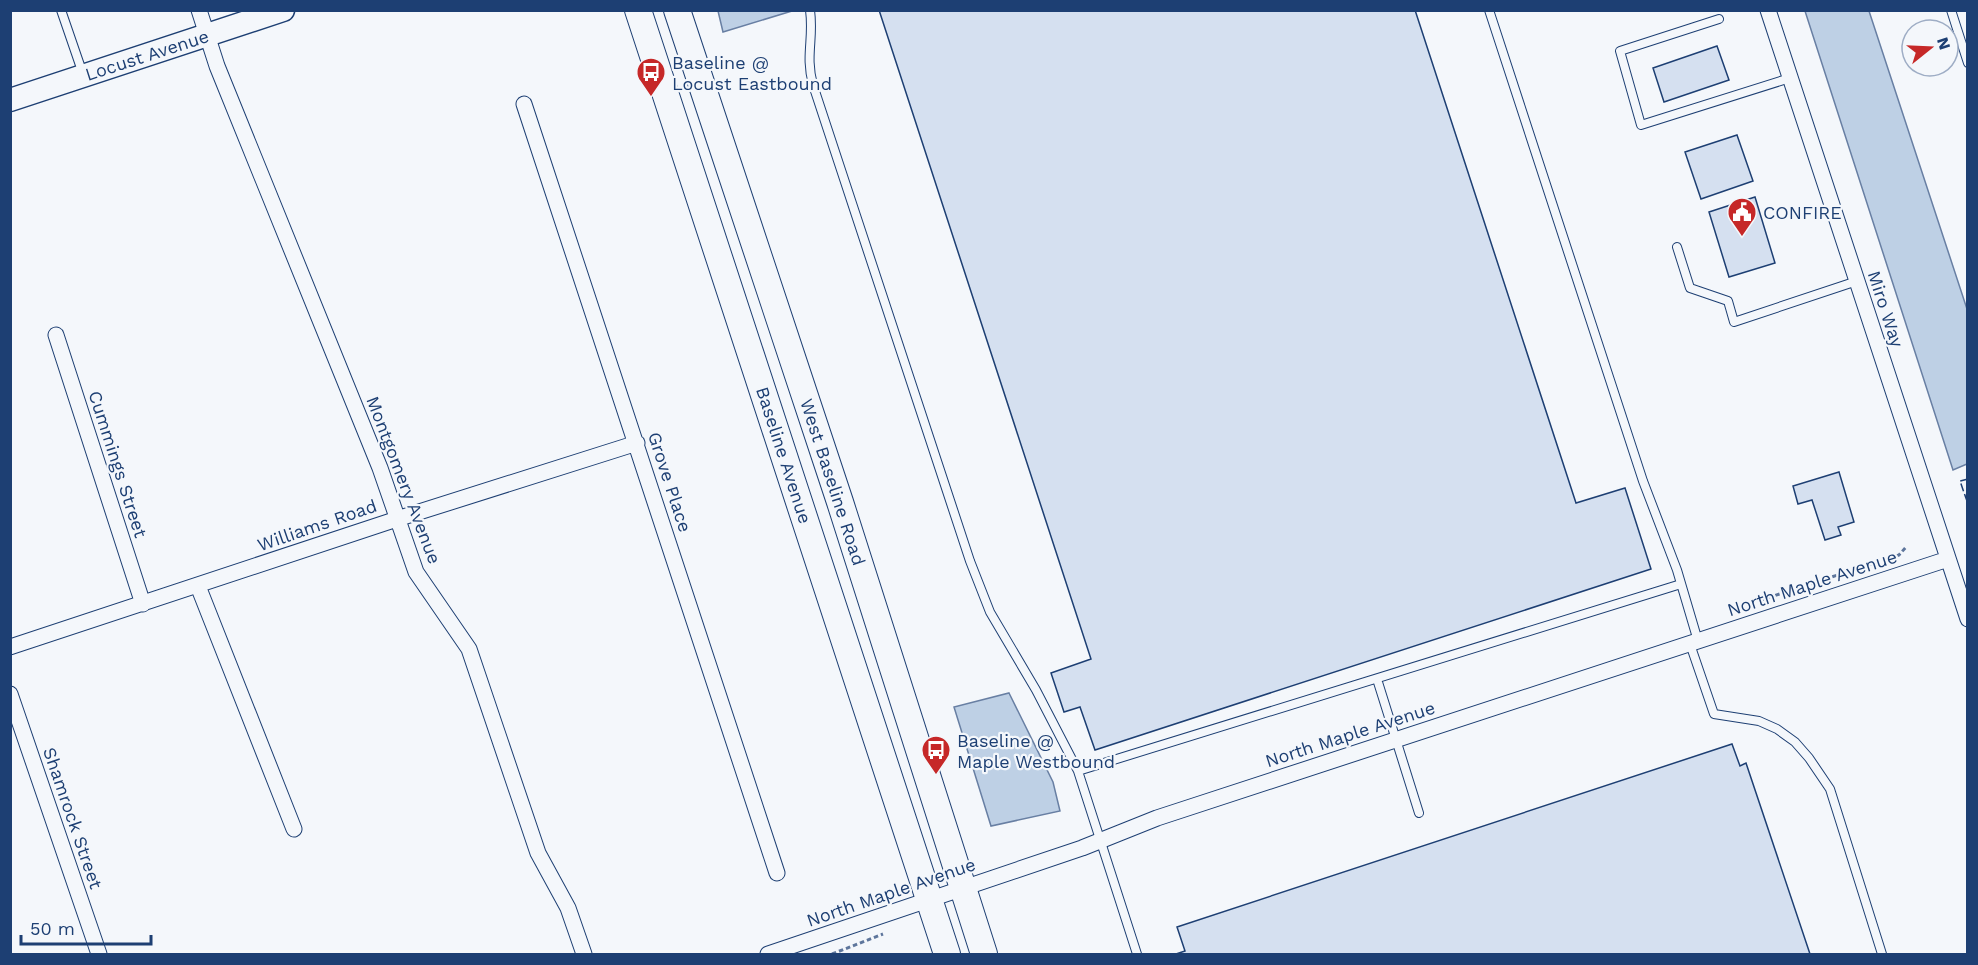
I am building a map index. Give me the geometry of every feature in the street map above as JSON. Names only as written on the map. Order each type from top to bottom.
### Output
[{"type":"main road","name":"Baseline Avenue","points":[[638,10],[929,900]]},
{"type":"main road","name":"West Baseline Road","points":[[677,10],[836,491],[984,954]]},
{"type":"main road","points":[[929,900],[947,954]]},
{"type":"street","name":"Montgomery Avenue","points":[[199,10],[217,66],[376,457],[416,572],[469,649],[538,853],[568,908],[584,954]]},
{"type":"street","name":"Locust Avenue","points":[[10,100],[283,10]]},
{"type":"street","name":"Miro Way","points":[[1768,10],[1968,619]]},
{"type":"street","name":"Grove Place","points":[[524,104],[777,873]]},
{"type":"street","name":"Cummings Street","points":[[56,336],[143,604]]},
{"type":"street","name":"Williams Road","points":[[10,647],[397,519],[637,443]]},
{"type":"street","name":"North Maple Avenue","points":[[768,954],[1100,842],[1156,818],[1948,559]]},
{"type":"street","points":[[198,586],[294,829]]},
{"type":"street","name":"Shamrock Street","points":[[10,694],[99,954]]},
{"type":"lane","points":[[62,10],[84,76]]},
{"type":"lane","points":[[810,10],[812,27],[807,63],[813,85],[970,561],[990,612],[1036,690],[1078,771],[1137,954]]},
{"type":"lane","points":[[1489,10],[1643,481],[1681,584],[1714,714],[1759,721],[1777,729],[1795,742],[1830,789],[1882,954]]},
{"type":"lane","points":[[1951,10],[1968,63]]},
{"type":"lane","points":[[1719,19],[1620,51],[1641,125],[1790,78]]},
{"type":"lane","points":[[1677,247],[1690,288],[1728,301],[1734,322],[1857,281]]},
{"type":"lane","points":[[1078,771],[1681,584]]},
{"type":"lane","points":[[1377,679],[1419,813]]},
{"type":"path","points":[[1761,600],[1899,555],[1907,546]]},
{"type":"path","points":[[832,954],[884,934]]},
{"type":"water","points":[[792,10],[723,32],[718,11]]},
{"type":"water","points":[[1805,11],[1869,11],[1967,309],[1967,464],[1953,470]]},
{"type":"water","points":[[1009,693],[1053,782],[1060,811],[991,826],[954,707]]},
{"type":"building","points":[[879,10],[1415,10],[1576,503],[1625,488],[1651,569],[1095,750],[1080,707],[1064,712],[1051,673],[1091,659]]},
{"type":"building","points":[[1717,46],[1729,80],[1664,102],[1653,68]]},
{"type":"building","points":[[1737,135],[1753,181],[1701,199],[1685,152]]},
{"type":"building","name":"CONFIRE","points":[[1755,197],[1775,263],[1729,277],[1709,212]]},
{"type":"building","points":[[1839,472],[1854,522],[1838,527],[1841,535],[1825,540],[1812,500],[1798,504],[1793,486]]},
{"type":"building","points":[[1732,744],[1740,766],[1746,763],[1810,954],[1176,954],[1185,951],[1177,927]]},
{"type":"fence","points":[[1968,479],[1960,481],[1968,504]]},
{"type":"place","name":"Baseline @ Locust Eastbound","points":[[651,98]]},
{"type":"place","name":"CONFIRE","points":[[1742,238]]},
{"type":"place","name":"Baseline @ Maple Westbound","points":[[936,776]]}]
